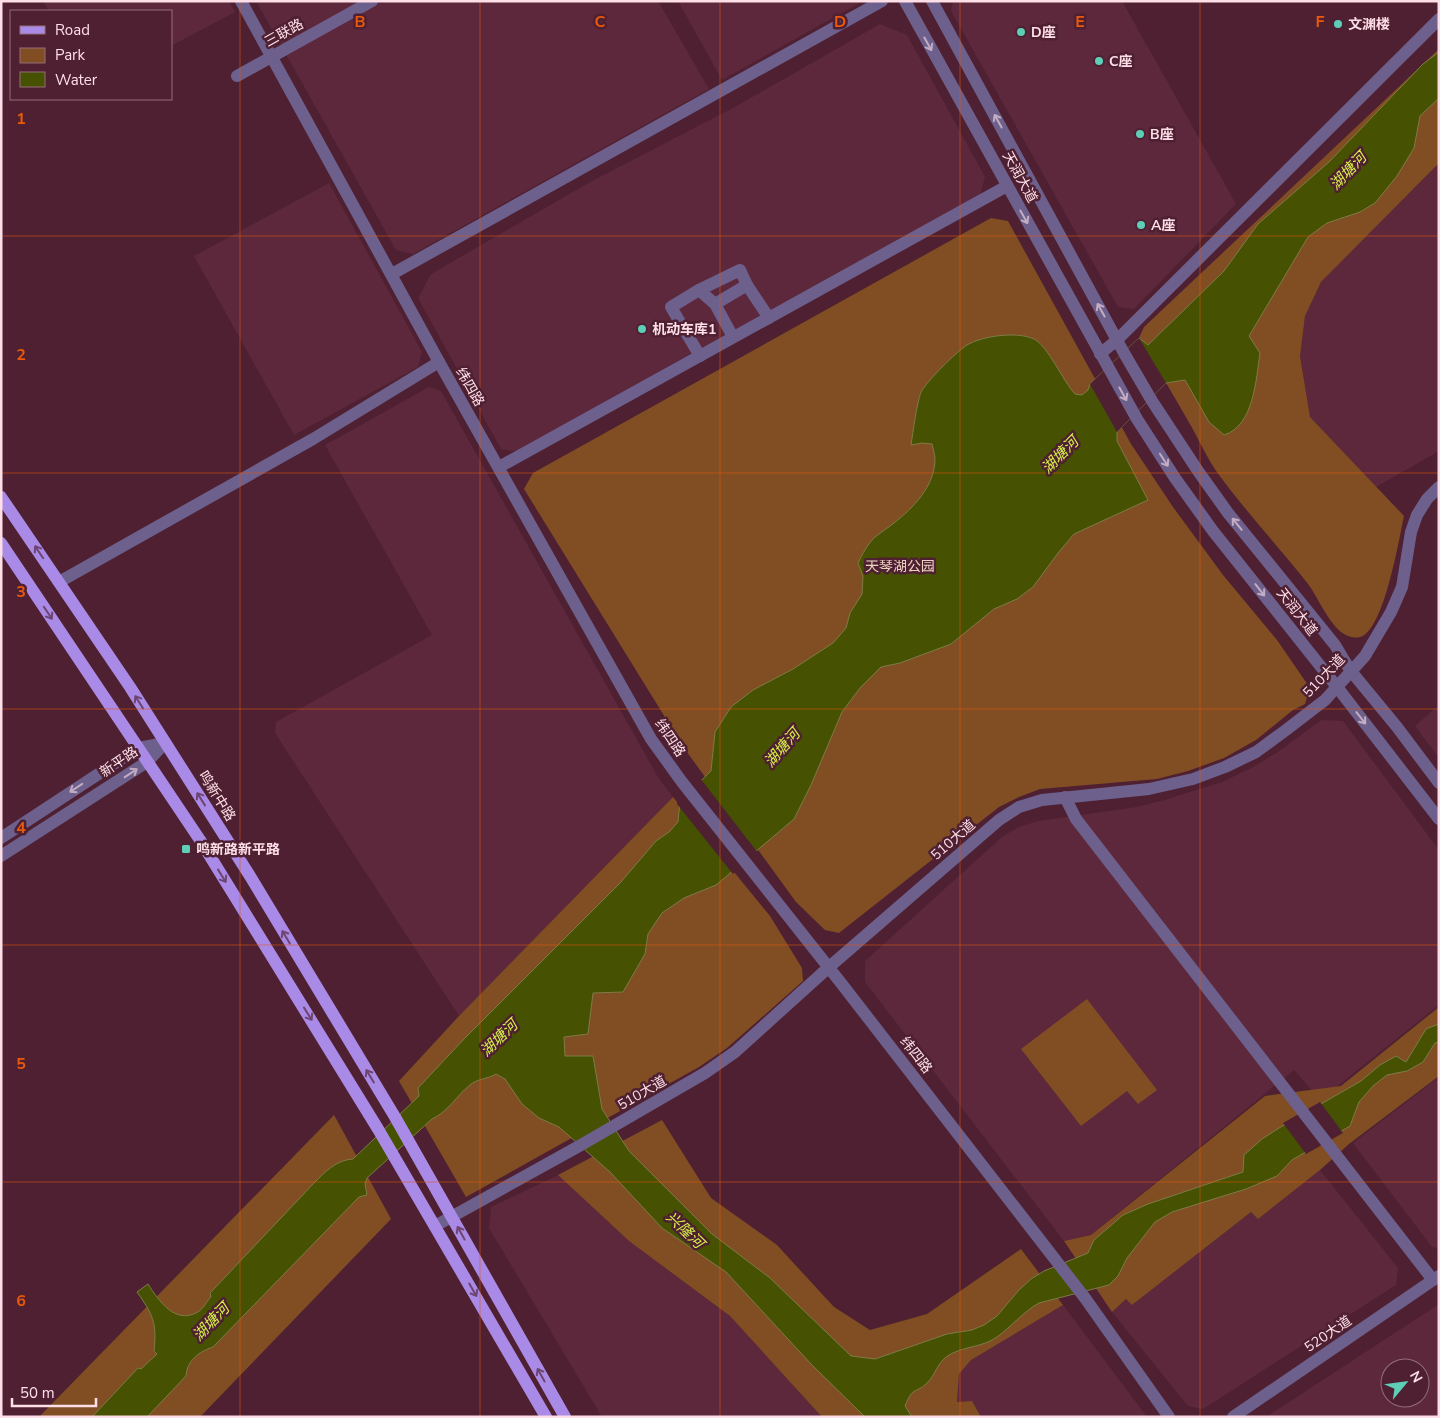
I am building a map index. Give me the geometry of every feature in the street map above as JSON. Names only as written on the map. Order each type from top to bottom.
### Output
[{"type":"main road","name":"鸣新中路","points":[[1,497],[130,687],[250,876],[396,1117],[565,1417]]},
{"type":"main road","points":[[1,543],[200,840],[378,1129],[546,1417]]},
{"type":"street","name":"纬四路","points":[[241,1],[439,362],[651,739],[682,782],[1085,1298],[1169,1417]]},
{"type":"street","name":"三联路","points":[[237,76],[372,1]]},
{"type":"street","points":[[392,274],[882,1]]},
{"type":"street","name":"天润大道","points":[[905,1],[1100,354],[1137,419],[1175,478],[1213,531],[1439,819]]},
{"type":"street","name":"天润大道","points":[[932,1],[1152,401],[1198,471],[1228,512],[1335,645],[1350,670],[1397,727],[1439,783]]},
{"type":"street","points":[[1100,354],[1118,339],[1439,19]]},
{"type":"street","points":[[499,467],[1008,186]]},
{"type":"street","points":[[700,356],[671,307],[699,290],[743,266],[747,285],[768,318]]},
{"type":"street","points":[[715,304],[747,285]]},
{"type":"street","points":[[699,290],[715,304],[733,338]]},
{"type":"street","points":[[59,582],[313,439],[439,362]]},
{"type":"street","name":"510大道","points":[[435,1226],[581,1146],[705,1073],[735,1052],[828,968],[999,820],[1020,807],[1042,800],[1149,790],[1193,779],[1225,767],[1256,752],[1286,730],[1325,700],[1350,670],[1365,656],[1391,612],[1402,588],[1411,532],[1417,515],[1427,499],[1439,486]]},
{"type":"street","name":"新平路","points":[[1,838],[138,748],[165,743]]},
{"type":"street","name":"新平路","points":[[1,856],[148,762],[165,743]]},
{"type":"street","points":[[1065,797],[1076,819],[1299,1108],[1436,1278]]},
{"type":"street","name":"520大道","points":[[1233,1417],[1436,1278]]},
{"type":"shaded area","points":[[43,1],[229,1],[235,12],[172,45],[172,10],[48,10]]},
{"type":"shaded area","points":[[256,1],[658,1],[709,89],[413,254],[396,250]]},
{"type":"shaded area","points":[[678,1],[863,1],[722,80]]},
{"type":"shaded area","points":[[953,1],[1122,1],[1236,204],[1134,309],[1118,307],[951,11]]},
{"type":"shaded area","points":[[880,24],[907,35],[985,177],[980,195],[686,356],[517,452],[501,449],[418,298],[431,274],[590,182],[733,108]]},
{"type":"shaded area","points":[[1439,163],[1439,451],[1376,487],[1310,417],[1300,356],[1305,316],[1321,282]]},
{"type":"shaded area","points":[[329,183],[422,352],[418,367],[294,435],[194,256]]},
{"type":"shaded area","points":[[429,387],[441,391],[658,777],[673,797],[459,1016],[275,733],[276,722],[432,635],[325,445]]},
{"type":"shaded area","points":[[1439,705],[1439,758],[1415,726]]},
{"type":"shaded area","points":[[1321,720],[1343,721],[1439,850],[1439,1005],[1320,1100],[1294,1070],[1091,1235],[1064,1241],[865,982],[865,961],[1003,836],[1019,827],[1038,821],[1137,807],[1222,782],[1278,752]]},
{"type":"shaded area","points":[[1439,1077],[1439,1249],[1432,1247],[1353,1143]]},
{"type":"shaded area","points":[[1320,1170],[1398,1268],[1396,1285],[1203,1409],[1188,1406],[1112,1312],[1126,1299],[1132,1305],[1251,1212],[1258,1219]]},
{"type":"shaded area","points":[[558,1175],[629,1241],[730,1316],[822,1417],[602,1417],[489,1228],[491,1207]]},
{"type":"shaded area","points":[[1439,1304],[1439,1417],[1266,1417]]},
{"type":"shaded area","points":[[1063,1305],[1147,1417],[981,1417],[972,1401],[957,1402],[959,1374],[971,1360]]},
{"type":"green space","points":[[1439,49],[1439,163],[1321,282],[1305,316],[1300,356],[1310,417],[1404,516],[1389,583],[1376,619],[1369,631],[1360,637],[1351,637],[1336,627],[1308,584],[1219,475],[1139,338],[1144,327]]},
{"type":"green space","name":"天琴湖公园","points":[[991,218],[1008,221],[1131,444],[1173,507],[1223,575],[1277,640],[1310,688],[1305,704],[1293,710],[1256,740],[1224,758],[1188,771],[1157,779],[1040,789],[1019,797],[999,807],[839,933],[825,930],[796,902],[684,748],[524,489],[533,473]]},
{"type":"green space","points":[[673,797],[770,916],[802,968],[803,981],[727,1048],[699,1067],[466,1197],[399,1081],[459,1016]]},
{"type":"green space","points":[[1087,999],[1157,1090],[1138,1104],[1127,1091],[1081,1126],[1021,1049]]},
{"type":"green space","points":[[1439,1007],[1439,1076],[1349,1144],[1320,1170],[1258,1219],[1251,1212],[1132,1305],[1126,1299],[1112,1312],[1064,1241],[1091,1235],[1265,1096],[1341,1086]]},
{"type":"green space","points":[[334,1115],[391,1219],[200,1417],[39,1417]]},
{"type":"green space","points":[[662,1120],[711,1198],[777,1245],[834,1307],[870,1330],[927,1314],[1021,1249],[1063,1305],[971,1360],[959,1374],[957,1402],[972,1401],[981,1417],[822,1417],[730,1316],[629,1241],[558,1175]]},
{"type":"water","points":[[1439,52],[1439,98],[1420,116],[1414,148],[1397,176],[1375,203],[1360,212],[1327,223],[1308,237],[1249,336],[1260,353],[1252,400],[1242,422],[1234,430],[1224,435],[1209,422],[1185,380],[1166,383],[1117,432],[1117,441],[1148,500],[1074,534],[1033,587],[1017,599],[994,609],[951,644],[900,663],[881,667],[860,688],[842,712],[811,785],[794,819],[716,885],[684,898],[662,913],[648,934],[645,954],[623,992],[593,993],[588,1034],[564,1037],[565,1056],[593,1056],[602,1109],[629,1151],[712,1234],[770,1278],[851,1356],[875,1359],[947,1334],[972,1330],[984,1325],[997,1316],[1031,1279],[1044,1271],[1088,1253],[1094,1240],[1123,1215],[1148,1204],[1243,1172],[1244,1155],[1262,1139],[1361,1081],[1380,1065],[1396,1056],[1406,1062],[1426,1029],[1439,1024],[1439,1042],[1435,1043],[1423,1062],[1407,1071],[1387,1075],[1373,1086],[1359,1102],[1350,1126],[1292,1160],[1277,1176],[1246,1189],[1172,1212],[1155,1222],[1127,1258],[1118,1276],[1109,1285],[1039,1303],[991,1341],[952,1353],[946,1357],[928,1382],[910,1395],[905,1406],[912,1417],[865,1417],[811,1364],[726,1272],[662,1228],[610,1172],[559,1127],[539,1118],[522,1104],[505,1079],[496,1074],[475,1081],[465,1089],[448,1108],[432,1119],[367,1178],[365,1184],[367,1195],[359,1197],[213,1347],[203,1351],[191,1361],[186,1376],[147,1417],[92,1417],[138,1368],[141,1369],[157,1354],[154,1351],[155,1333],[153,1319],[137,1292],[148,1284],[163,1304],[175,1313],[182,1316],[200,1311],[211,1297],[210,1293],[314,1183],[336,1164],[353,1159],[419,1096],[418,1088],[464,1039],[620,883],[656,841],[669,832],[678,822],[680,801],[711,771],[715,732],[731,707],[753,690],[793,669],[833,643],[846,628],[850,613],[862,594],[863,576],[858,563],[863,552],[875,537],[892,525],[922,496],[931,478],[935,459],[932,444],[911,445],[921,392],[942,367],[973,342],[990,337],[1018,335],[1034,339],[1039,343],[1075,394],[1082,395],[1088,390],[1090,384],[1139,338],[1148,345],[1224,271],[1258,224],[1329,162],[1423,64]]},
{"type":"pier","points":[[1139,338],[1166,383],[1117,432],[1090,384]]},
{"type":"pier","points":[[700,778],[758,853],[733,874],[677,804],[678,800]]},
{"type":"pier","points":[[1320,1102],[1343,1133],[1306,1154],[1283,1123]]},
{"type":"place","name":"文渊楼","points":[[1338,24]]},
{"type":"place","name":"D座","points":[[1021,32]]},
{"type":"place","name":"C座","points":[[1099,61]]},
{"type":"place","name":"B座","points":[[1140,134]]},
{"type":"place","name":"A座","points":[[1141,225]]},
{"type":"place","name":"机动车库1","points":[[642,329]]},
{"type":"place","name":"鸣新路新平路","points":[[186,849]]},
{"type":"water label","name":"湖塘河","points":[[1348,171]]},
{"type":"water label","name":"湖塘河","points":[[1060,455]]},
{"type":"water label","name":"湖塘河","points":[[782,748]]},
{"type":"water label","name":"湖塘河","points":[[499,1038]]},
{"type":"water label","name":"兴隆河","points":[[685,1230]]},
{"type":"water label","name":"湖塘河","points":[[211,1322]]}]
